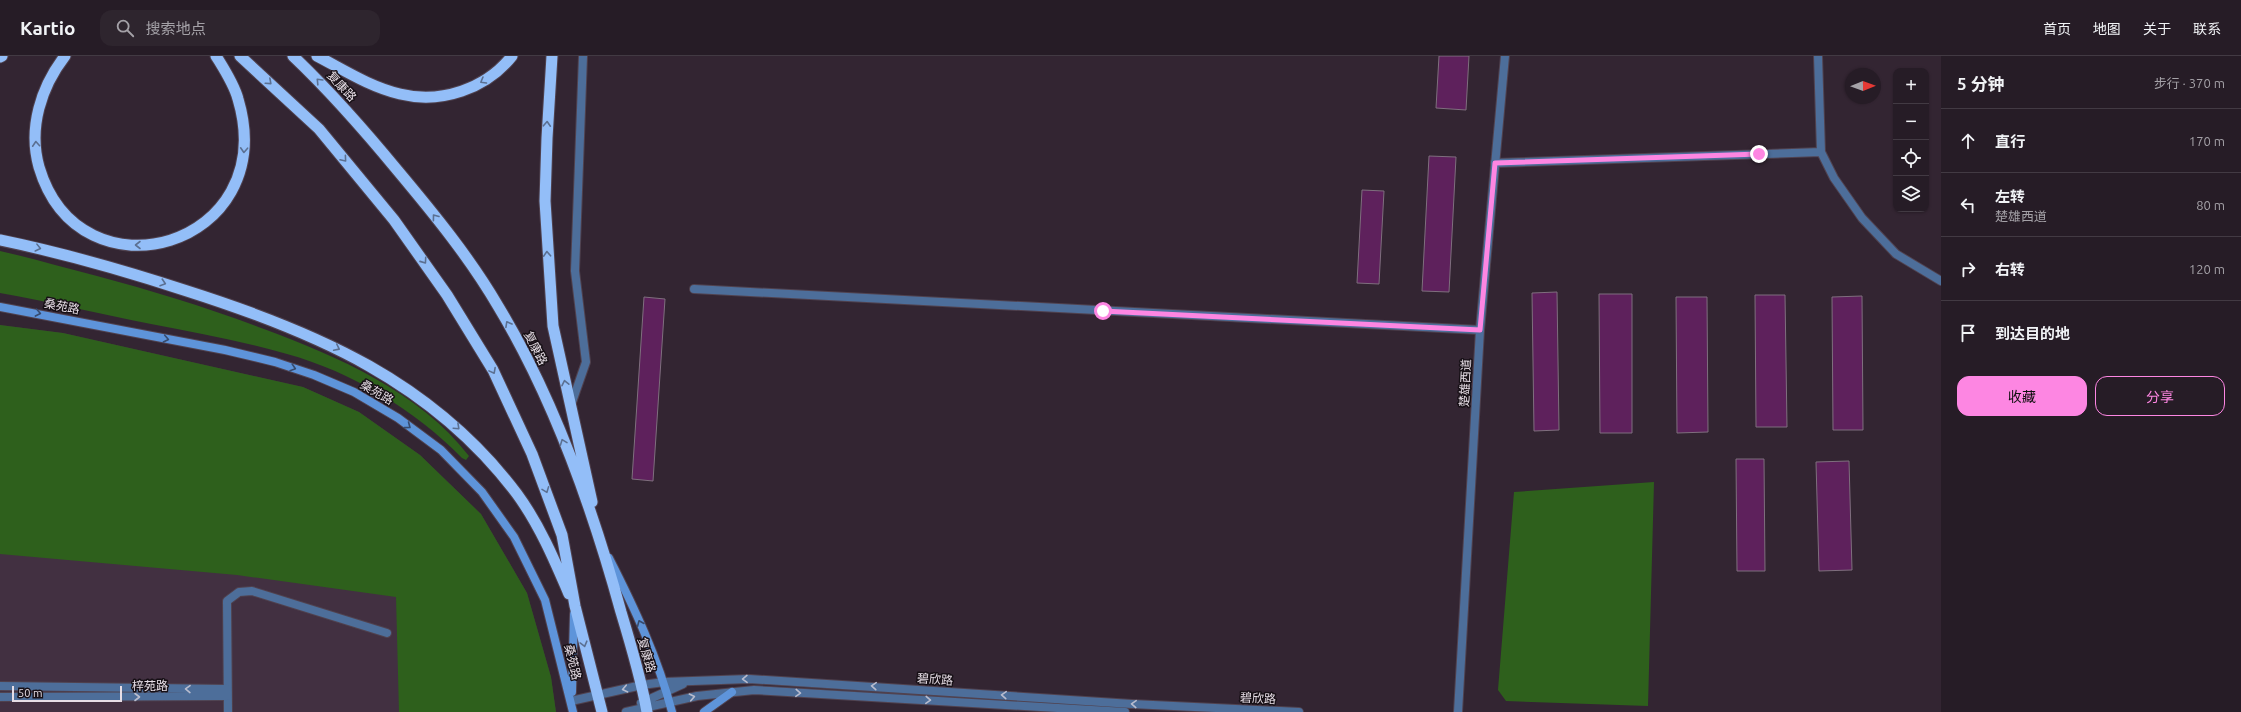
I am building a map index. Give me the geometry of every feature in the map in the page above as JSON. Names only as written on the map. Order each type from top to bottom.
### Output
[{"type":"highway","points":[[65,56],[49,82],[41,101],[35,141],[37,160],[44,182],[52,199],[64,214],[96,236],[112,242],[129,245],[147,245],[181,238],[197,229],[223,205],[240,173],[244,156],[243,119],[238,98],[216,56]]},
{"type":"highway","points":[[240,56],[319,129],[394,220],[447,294],[493,370],[532,454],[562,535],[575,606],[602,712]]},
{"type":"highway","name":"复康路","points":[[294,56],[344,107],[421,199],[475,270],[498,306],[534,372],[553,414],[602,543],[642,685],[646,707]]},
{"type":"highway","points":[[317,56],[360,79],[401,94],[444,96],[461,92],[494,75],[512,56]]},
{"type":"highway","points":[[552,56],[546,138],[545,201],[547,258],[554,326],[570,408],[602,543]]},
{"type":"highway","points":[[0,240],[62,254],[148,278],[245,310],[320,340],[372,366],[404,386],[457,427],[485,455],[513,489],[546,541],[575,606]]},
{"type":"main road","name":"桑苑路","points":[[0,307],[225,350],[275,362],[314,375],[354,392],[398,418],[441,450],[482,492],[514,537],[545,600],[573,712]]},
{"type":"main road","points":[[602,543],[631,601],[665,686],[672,712]]},
{"type":"main road","points":[[571,701],[575,606]]},
{"type":"main road","points":[[704,712],[732,692]]},
{"type":"street","points":[[570,408],[586,362],[575,271],[583,56]]},
{"type":"street","name":"楚雄西道","points":[[1458,712],[1480,330],[1505,56]]},
{"type":"street","points":[[1818,56],[1821,152],[1834,178],[1862,218],[1896,254],[1941,281]]},
{"type":"street","points":[[1495,163],[1821,152]]},
{"type":"street","points":[[694,289],[1480,330]]},
{"type":"street","points":[[228,712],[227,601],[239,592],[252,591],[387,633]]},
{"type":"street","name":"碧欣路","points":[[665,686],[692,681],[749,679],[1132,704],[1298,712]]},
{"type":"street","points":[[571,701],[642,685],[665,686]]},
{"type":"street","name":"梓苑路","points":[[0,686],[227,693]]},
{"type":"street","points":[[646,707],[665,686]]},
{"type":"street","name":"碧欣路","points":[[630,712],[670,702],[754,690],[1125,712]]},
{"type":"street","name":"梓苑路","points":[[0,697],[227,693]]},
{"type":"shaded area","points":[[0,325],[63,333],[303,387],[359,412],[420,455],[481,514],[527,593],[551,677],[556,712],[0,712]]},
{"type":"green space","points":[[0,251],[97,276],[181,300],[243,321],[348,364],[402,395],[426,413],[449,433],[469,456],[466,460],[462,458],[444,440],[424,424],[381,395],[359,382],[311,362],[270,349],[236,341],[0,293]]},
{"type":"green space","points":[[0,325],[63,333],[303,387],[359,412],[420,455],[481,514],[527,593],[551,677],[556,712],[399,712],[396,597],[237,575],[0,554]]},
{"type":"green space","points":[[1654,482],[1648,706],[1506,701],[1498,690],[1514,492]]},
{"type":"building","points":[[1439,56],[1469,56],[1466,110],[1436,108]]},
{"type":"building","points":[[1429,156],[1456,157],[1449,292],[1422,291]]},
{"type":"building","points":[[1362,190],[1384,191],[1379,284],[1357,283]]},
{"type":"building","points":[[1557,292],[1559,430],[1534,431],[1532,293]]},
{"type":"building","points":[[1599,294],[1632,294],[1632,433],[1600,433]]},
{"type":"building","points":[[1755,295],[1785,295],[1787,427],[1756,427]]},
{"type":"building","points":[[1862,296],[1863,430],[1833,430],[1832,297]]},
{"type":"building","points":[[644,297],[665,299],[653,481],[632,479]]},
{"type":"building","points":[[1676,297],[1707,297],[1708,432],[1677,433]]},
{"type":"building","points":[[1736,459],[1764,459],[1765,571],[1737,571]]},
{"type":"building","points":[[1849,461],[1852,570],[1819,571],[1816,462]]},
{"type":"route","points":[[1103,311],[1480,330],[1495,163],[1759,154]]}]
